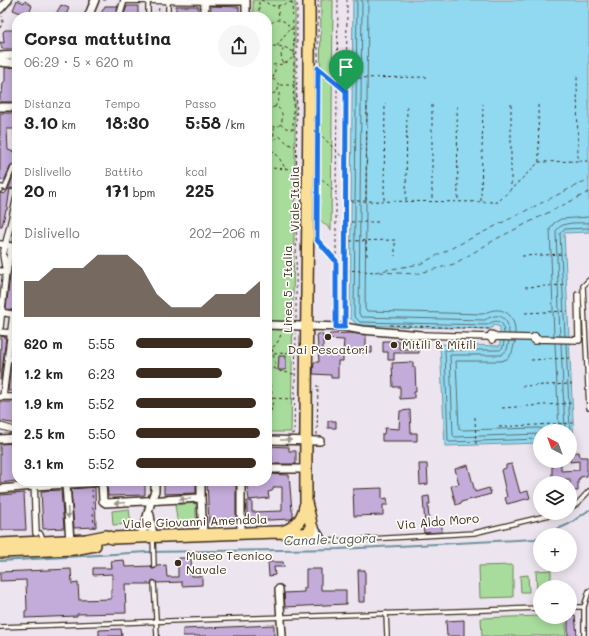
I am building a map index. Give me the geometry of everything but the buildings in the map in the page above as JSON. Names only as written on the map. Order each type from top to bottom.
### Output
[{"type":"main road","name":"Viale Italia","points":[[304,526],[306,502],[306,357],[301,350],[299,324],[301,294],[306,288],[310,51],[309,0]]},
{"type":"main road","name":"Viale Giovanni Amendola","points":[[0,552],[74,549],[91,546],[112,538],[137,537],[153,541],[203,534],[278,532],[304,526]]},
{"type":"main road","name":"Viale Giovanni Amendola","points":[[0,544],[41,536],[70,541],[86,540],[106,536],[112,538]]},
{"type":"street","points":[[0,9],[8,0]]},
{"type":"street","points":[[90,12],[95,0]]},
{"type":"street","points":[[120,12],[124,0],[246,1],[246,12]]},
{"type":"street","points":[[204,1],[204,12]]},
{"type":"street","points":[[0,56],[12,55]]},
{"type":"street","points":[[0,62],[12,63]]},
{"type":"street","points":[[0,106],[12,107]]},
{"type":"street","points":[[0,327],[3,272],[1,256],[12,214]]},
{"type":"street","points":[[3,245],[11,246],[7,273],[3,272]]},
{"type":"street","points":[[272,325],[285,326],[299,324],[345,327],[362,330],[421,335],[579,340],[578,294]]},
{"type":"street","points":[[1,312],[12,314]]},
{"type":"street","points":[[2,397],[12,328]]},
{"type":"street","points":[[0,332],[11,333]]},
{"type":"street","points":[[8,358],[12,358]]},
{"type":"street","points":[[0,426],[12,430]]},
{"type":"street","points":[[0,439],[12,438]]},
{"type":"street","points":[[272,440],[320,441]]},
{"type":"street","points":[[272,469],[306,469]]},
{"type":"street","points":[[0,489],[17,486]]},
{"type":"street","points":[[34,486],[41,536]]},
{"type":"street","points":[[66,486],[70,541]]},
{"type":"street","points":[[102,486],[103,501],[106,503],[201,498]]},
{"type":"street","points":[[137,537],[143,531],[155,491],[155,486]]},
{"type":"street","points":[[201,486],[203,534]]},
{"type":"street","points":[[240,486],[241,533]]},
{"type":"street","points":[[149,511],[153,541]]},
{"type":"street","name":"Via Aldo Moro","points":[[304,526],[312,534],[319,537]]},
{"type":"street","points":[[279,589],[282,636]]},
{"type":"lane","points":[[148,0],[148,12]]},
{"type":"lane","points":[[168,0],[168,12]]},
{"type":"lane","points":[[0,190],[1,187],[5,188],[12,170]]},
{"type":"lane","points":[[589,280],[583,286],[587,315],[589,408]]},
{"type":"lane","points":[[577,504],[589,491]]},
{"type":"lane","name":"Via Aldo Moro","points":[[319,537],[326,540],[335,541],[474,533],[533,519]]},
{"type":"lane","points":[[153,541],[154,566]]},
{"type":"lane","points":[[154,583],[157,636]]},
{"type":"lane","points":[[584,636],[584,607],[589,591]]},
{"type":"lane","points":[[577,607],[584,607]]},
{"type":"lane","points":[[0,627],[533,608]]},
{"type":"lane","points":[[386,613],[387,636]]},
{"type":"path","points":[[158,12],[159,0]]},
{"type":"path","points":[[259,12],[260,0],[271,6],[278,6],[289,1],[297,1]]},
{"type":"path","points":[[318,0],[317,240],[336,261]]},
{"type":"path","points":[[336,327],[338,0]]},
{"type":"path","points":[[345,327],[347,0]]},
{"type":"path","name":"Linea 5 - Italia","points":[[294,433],[299,324],[297,1]]},
{"type":"path","points":[[292,2],[294,55],[292,129]]},
{"type":"path","points":[[278,6],[279,20]]},
{"type":"path","points":[[0,13],[3,22],[0,28]]},
{"type":"path","points":[[272,23],[275,20],[282,20],[288,23],[290,29]]},
{"type":"path","points":[[277,46],[290,29]]},
{"type":"path","points":[[272,46],[284,47],[292,51],[294,55]]},
{"type":"path","points":[[283,64],[281,55],[284,47]]},
{"type":"path","points":[[272,65],[283,64],[291,61],[294,55]]},
{"type":"path","points":[[275,108],[279,99],[279,85],[277,81],[273,79],[276,65]]},
{"type":"path","points":[[318,68],[346,91]]},
{"type":"path","points":[[577,74],[578,161]]},
{"type":"path","points":[[352,78],[428,77]]},
{"type":"path","points":[[279,85],[297,84]]},
{"type":"path","points":[[272,94],[278,90]]},
{"type":"path","points":[[366,201],[367,103]]},
{"type":"path","points":[[384,201],[385,103]]},
{"type":"path","points":[[406,201],[407,104]]},
{"type":"path","points":[[432,104],[432,201]]},
{"type":"path","points":[[481,202],[483,104]]},
{"type":"path","points":[[511,104],[511,189]]},
{"type":"path","points":[[538,105],[539,162]]},
{"type":"path","points":[[457,106],[458,202]]},
{"type":"path","points":[[272,109],[280,110],[283,115],[282,122],[274,126],[274,134],[272,138]]},
{"type":"path","points":[[280,124],[286,128],[297,130]]},
{"type":"path","points":[[318,132],[346,160]]},
{"type":"path","points":[[272,141],[279,136],[286,143],[292,146],[297,146]]},
{"type":"path","points":[[272,151],[278,156],[285,168]]},
{"type":"path","points":[[351,201],[498,202],[539,162],[589,162]]},
{"type":"path","points":[[272,168],[297,169]]},
{"type":"path","points":[[318,174],[336,193]]},
{"type":"path","points":[[5,188],[12,190]]},
{"type":"path","points":[[350,222],[381,222]]},
{"type":"path","points":[[350,241],[395,240],[395,256]]},
{"type":"path","points":[[366,241],[367,256]]},
{"type":"path","points":[[522,256],[565,254]]},
{"type":"path","points":[[345,270],[375,272]]},
{"type":"path","points":[[524,287],[567,285]]},
{"type":"path","points":[[525,313],[568,311]]},
{"type":"path","points":[[291,433],[294,433],[295,352],[299,324]]},
{"type":"path","points":[[390,325],[490,329]]},
{"type":"path","points":[[285,326],[276,345],[272,348],[275,363],[274,368],[279,371],[295,374]]},
{"type":"path","points":[[273,354],[295,352]]},
{"type":"path","points":[[531,360],[570,358]]},
{"type":"path","points":[[522,386],[572,384]]},
{"type":"path","points":[[272,386],[272,404]]},
{"type":"path","points":[[273,399],[295,399]]},
{"type":"path","points":[[502,408],[572,403]]},
{"type":"path","points":[[475,417],[476,445]]},
{"type":"path","points":[[499,427],[574,423]]},
{"type":"path","points":[[92,487],[94,530]]},
{"type":"green space","points":[[253,0],[295,0],[295,171],[291,432],[272,432],[272,12],[253,12]]},
{"type":"green space","points":[[321,0],[333,0],[331,230],[319,219]]},
{"type":"green space","points":[[196,503],[196,525],[178,525],[175,505]]},
{"type":"green space","points":[[129,509],[131,524],[113,525],[112,511]]},
{"type":"green space","points":[[513,565],[513,597],[480,598],[479,566]]},
{"type":"green space","points":[[536,572],[551,572],[551,580],[536,580]]},
{"type":"green space","points":[[528,575],[529,592],[521,592],[520,576]]},
{"type":"green space","points":[[533,616],[533,624],[566,624],[566,636],[482,636],[481,618]]},
{"type":"water","points":[[353,0],[589,0],[589,232],[564,233],[573,424],[533,424],[533,443],[445,446],[440,344],[500,346],[500,327],[494,325],[491,329],[358,325],[350,318]]},
{"type":"waterway","name":"Canale Lagora","points":[[560,528],[569,524],[589,510]]},
{"type":"waterway","name":"Canale Lagora","points":[[0,561],[147,552],[339,549],[533,539]]},
{"type":"ferry route","points":[[375,272],[420,264],[589,179]]},
{"type":"ferry route","points":[[379,272],[416,274],[454,264],[498,238],[589,192]]},
{"type":"place","name":"Dai Pescatori","points":[[328,337]]},
{"type":"place","name":"Mitili & Mitili","points":[[394,345]]},
{"type":"place","name":"Museo Tecnico Navale","points":[[178,563]]},
{"type":"route","points":[[318,68],[346,91],[345,327],[336,327],[336,261],[317,240],[318,68]]}]
